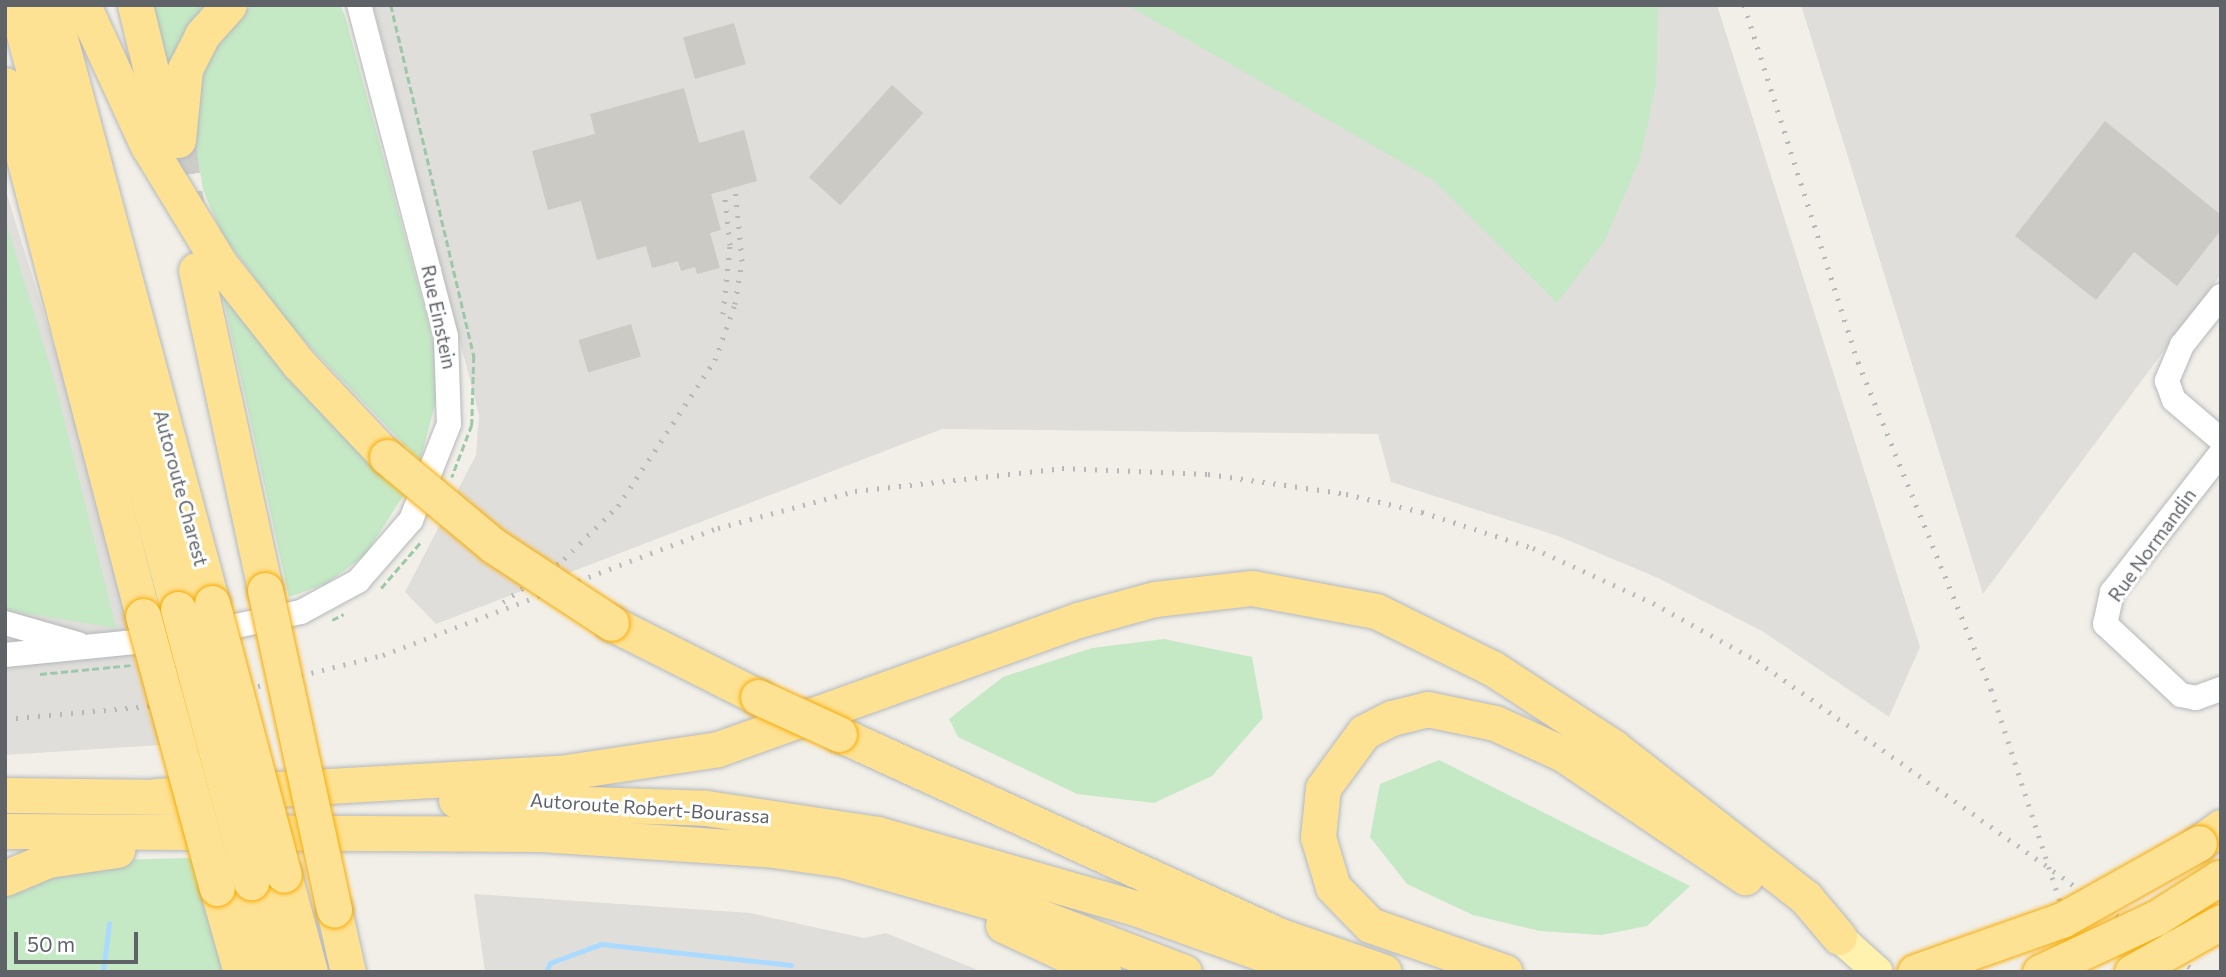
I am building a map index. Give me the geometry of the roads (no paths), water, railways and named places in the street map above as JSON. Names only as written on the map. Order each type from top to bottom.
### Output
[{"type":"highway","name":"Autoroute Charest","points":[[16,5],[178,609],[267,879],[310,972]]},
{"type":"highway","name":"Autoroute Charest","points":[[51,5],[212,603],[267,879],[275,972]]},
{"type":"highway","points":[[83,5],[143,136],[220,264],[299,364],[387,457],[494,546],[611,623],[758,697],[1278,935],[1384,972]]},
{"type":"highway","points":[[135,5],[173,139],[184,69],[202,35],[229,5]]},
{"type":"highway","points":[[5,85],[143,616],[241,972]]},
{"type":"highway","points":[[5,158],[85,398]]},
{"type":"highway","points":[[196,270],[348,972]]},
{"type":"highway","points":[[156,796],[560,773],[718,749],[1077,620],[1155,599],[1252,588],[1376,611],[1492,668],[1656,780],[1806,898],[1839,937]]},
{"type":"highway","points":[[1505,972],[1370,925],[1333,887],[1318,838],[1323,788],[1364,732],[1392,718],[1427,709],[1461,711],[1563,754],[1796,915],[1839,937]]},
{"type":"highway","name":"Autoroute Robert-Bourassa","points":[[5,794],[625,803],[790,818],[877,834],[1039,878],[1314,972]]},
{"type":"highway","name":"Autoroute Robert-Bourassa","points":[[5,831],[361,833],[683,840],[843,860],[1030,913],[1184,972]]},
{"type":"highway","points":[[5,878],[36,863],[100,851],[361,833]]},
{"type":"highway","points":[[1915,972],[2074,915],[2210,835]]},
{"type":"highway","points":[[2040,972],[2157,918],[2220,877]]},
{"type":"highway","points":[[908,880],[1104,972]]},
{"type":"highway","points":[[217,888],[235,972]]},
{"type":"highway","points":[[2133,972],[2221,922]]},
{"type":"main road","points":[[1839,937],[1878,972]]},
{"type":"street","name":"Rue Einstein","points":[[5,655],[99,650],[266,622],[329,600],[394,546],[434,471],[451,405],[449,354],[359,5]]},
{"type":"street","points":[[2221,296],[2182,345],[2167,382],[2174,400],[2221,440]]},
{"type":"street","name":"Rue Normandin","points":[[2221,453],[2112,592],[2105,624],[2181,695],[2196,698],[2221,689]]},
{"type":"street","points":[[5,623],[99,650]]},
{"type":"waterway","points":[[103,972],[109,923]]},
{"type":"waterway","points":[[546,972],[550,963],[601,944],[791,965]]},
{"type":"tunnel","points":[[178,140],[188,214]]},
{"type":"railway","points":[[1744,5],[1858,362],[1991,689],[2083,972]]},
{"type":"railway","points":[[503,602],[564,559],[618,506],[715,360],[735,304],[742,261],[735,187]]},
{"type":"railway","points":[[723,314],[730,245],[724,190]]},
{"type":"railway","points":[[5,719],[194,702],[383,655],[718,528],[855,491],[1062,468],[1208,474],[1346,494],[1422,512],[1533,548],[1653,603],[1757,661],[2196,972]]}]
